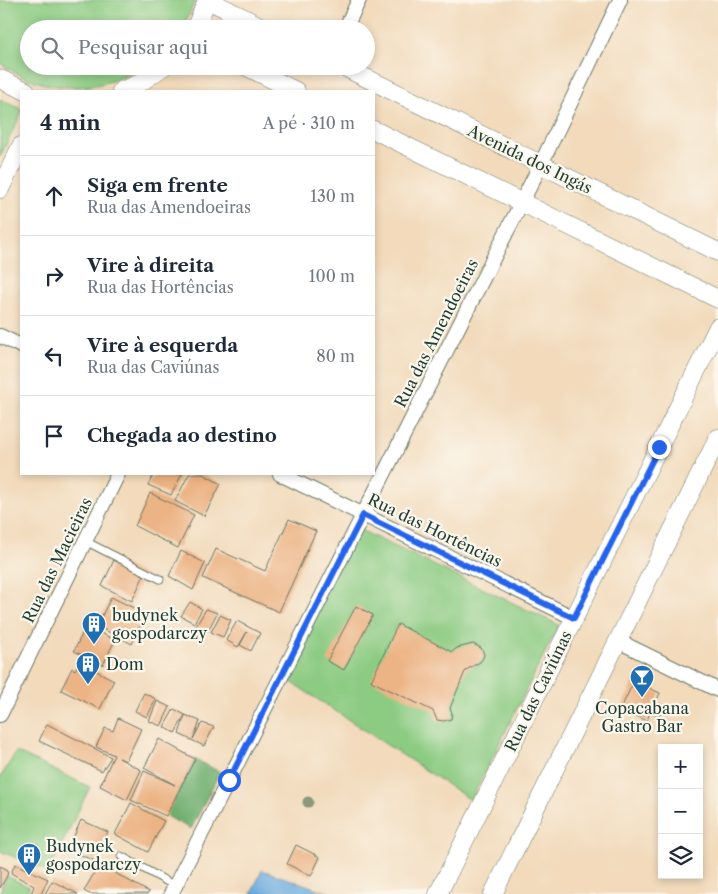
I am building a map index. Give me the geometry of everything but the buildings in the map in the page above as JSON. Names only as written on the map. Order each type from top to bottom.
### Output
[{"type":"street","points":[[199,20],[208,0],[248,20]]},
{"type":"street","points":[[349,20],[359,0]]},
{"type":"street","name":"Rua das Amendoeiras","points":[[173,890],[541,164],[620,0]]},
{"type":"street","points":[[124,90],[151,75]]},
{"type":"street","points":[[263,75],[294,90]]},
{"type":"street","name":"Avenida dos Ingás","points":[[360,75],[718,252]]},
{"type":"street","points":[[0,79],[24,90]]},
{"type":"street","points":[[375,130],[718,299]]},
{"type":"street","points":[[0,189],[20,148]]},
{"type":"street","name":"Rua das Caviúnas","points":[[438,894],[718,326]]},
{"type":"street","points":[[0,336],[20,346]]},
{"type":"street","points":[[493,894],[718,438]]},
{"type":"street","name":"Rua das Macieiras","points":[[0,715],[118,475]]},
{"type":"street","name":"Rua das Hortências","points":[[282,475],[574,618]]},
{"type":"street","points":[[618,640],[718,690]]},
{"type":"lane","points":[[85,541],[160,579]]},
{"type":"lane","points":[[121,856],[173,890]]},
{"type":"green space","points":[[0,0],[196,0],[186,20],[20,20],[20,74],[0,63]]},
{"type":"green space","points":[[21,75],[128,75],[91,86],[72,87],[34,81]]},
{"type":"green space","points":[[0,99],[20,109],[20,116],[0,157]]},
{"type":"green space","points":[[354,527],[559,625],[471,800],[282,676]]},
{"type":"green space","points":[[16,752],[90,787],[49,871],[0,851],[0,778]]},
{"type":"green space","points":[[195,759],[220,772],[191,829],[166,816]]},
{"type":"green space","points":[[7,876],[29,887],[28,894],[0,894]]},
{"type":"water","points":[[262,870],[333,894],[251,894]]},
{"type":"place","name":"budynek gospodarczy","points":[[94,645]]},
{"type":"place","name":"Dom","points":[[88,685]]},
{"type":"place","name":"Copacabana Gastro Bar","points":[[642,698]]},
{"type":"place","name":"Budynek gospodarczy","points":[[29,876]]},
{"type":"route","points":[[229,780],[363,515],[574,618],[659,447]]}]
